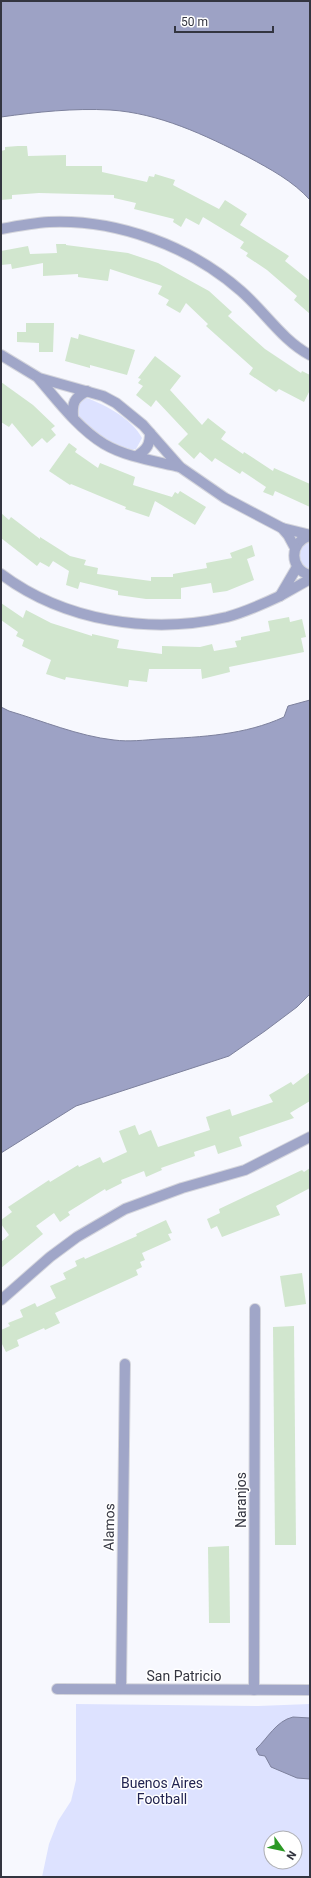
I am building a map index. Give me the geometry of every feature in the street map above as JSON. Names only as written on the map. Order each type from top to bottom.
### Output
[{"type":"street","points":[[1,229],[49,222],[76,223],[126,232],[149,238],[174,248],[194,258],[235,285],[255,303],[282,333],[310,355]]},
{"type":"street","points":[[1,355],[39,378],[103,396],[121,406],[150,433],[180,467],[224,498],[282,528],[310,536]]},
{"type":"street","points":[[39,378],[82,427],[105,444],[137,456],[180,467]]},
{"type":"street","points":[[73,417],[72,405],[78,396],[87,391]]},
{"type":"street","points":[[137,456],[145,450],[150,442],[150,433]]},
{"type":"street","points":[[282,528],[295,548]]},
{"type":"street","points":[[310,536],[302,539],[295,548],[294,561],[301,571],[310,575]]},
{"type":"street","points":[[280,596],[297,567]]},
{"type":"street","points":[[1,574],[30,592],[76,612],[96,618],[130,623],[170,624],[227,617],[280,596],[310,580]]},
{"type":"street","points":[[1,1300],[50,1256],[125,1209],[182,1188],[246,1170],[310,1136]]},
{"type":"street","name":"Naranjos","points":[[254,1690],[255,1309]]},
{"type":"street","name":"Alamos","points":[[121,1689],[125,1364]]},
{"type":"street","name":"San Patricio","points":[[57,1689],[310,1690]]},
{"type":"green space","points":[[87,398],[110,409],[132,424],[142,438],[136,449],[128,450],[120,448],[103,439],[75,415],[79,400]]},
{"type":"green space","points":[[310,540],[310,569],[301,563],[298,553],[299,549]]},
{"type":"green space","name":"Buenos Aires Football","points":[[76,1704],[258,1706],[310,1704],[310,1877],[42,1877],[49,1844],[58,1821],[71,1801],[76,1780]]},
{"type":"shaded area","points":[[1,1],[310,1],[310,200],[289,181],[248,157],[198,133],[164,120],[128,112],[110,110],[69,110],[1,117]]},
{"type":"shaded area","points":[[310,700],[310,994],[297,1007],[229,1056],[76,1106],[1,1153],[1,707],[61,728],[87,735],[114,740],[131,741],[207,736],[254,728],[284,717],[288,706]]},
{"type":"shaded area","points":[[293,1717],[310,1718],[310,1779],[297,1778],[271,1767],[265,1756],[259,1755],[256,1749],[277,1726]]},
{"type":"building","points":[[27,146],[28,156],[66,155],[66,166],[102,166],[102,172],[147,182],[149,176],[154,177],[155,174],[175,180],[173,185],[219,209],[225,200],[247,214],[240,225],[289,256],[285,261],[310,281],[310,314],[294,300],[297,296],[267,270],[246,256],[248,253],[240,248],[244,242],[203,217],[199,225],[186,218],[181,227],[173,222],[174,219],[134,209],[136,203],[114,198],[114,195],[39,193],[12,195],[12,199],[1,200],[1,151],[5,150],[5,147]]},
{"type":"building","points":[[56,244],[66,244],[128,253],[158,263],[209,291],[232,312],[228,316],[265,349],[301,373],[302,371],[310,375],[310,390],[304,402],[279,389],[276,392],[249,374],[253,368],[206,326],[208,324],[186,303],[180,313],[166,305],[169,300],[158,294],[162,286],[110,269],[108,281],[78,277],[78,274],[43,276],[43,263],[12,269],[11,264],[1,265],[1,251],[28,246],[30,254],[57,253]]},
{"type":"building","points":[[26,323],[54,323],[53,352],[39,352],[39,343],[17,342],[17,332],[26,332]]},
{"type":"building","points":[[79,334],[135,350],[127,375],[90,365],[90,368],[65,361],[71,337],[78,339]]},
{"type":"building","points":[[155,356],[181,376],[170,390],[202,425],[208,418],[226,432],[221,439],[243,454],[244,452],[273,471],[274,468],[310,484],[310,507],[275,491],[273,496],[263,492],[266,487],[242,471],[240,474],[215,458],[212,462],[200,452],[194,459],[178,444],[188,434],[156,400],[151,407],[136,395],[143,386],[138,383],[141,379],[138,378]]},
{"type":"building","points":[[1,382],[33,405],[55,426],[51,429],[56,435],[47,443],[42,438],[32,447],[12,423],[9,427],[1,422]]},
{"type":"building","points":[[69,443],[77,449],[75,452],[98,468],[100,463],[135,477],[133,485],[172,497],[175,492],[178,494],[180,491],[206,507],[195,525],[155,501],[149,517],[125,509],[126,507],[71,484],[70,485],[49,471]]},
{"type":"building","points":[[1,513],[9,520],[11,517],[40,539],[40,537],[70,556],[86,560],[84,565],[98,568],[97,574],[151,581],[151,577],[173,577],[173,574],[207,568],[206,563],[232,558],[230,553],[252,545],[255,556],[247,559],[254,580],[227,591],[213,593],[211,583],[181,588],[181,599],[146,599],[118,595],[118,591],[80,582],[78,589],[66,585],[69,571],[53,561],[49,567],[40,562],[37,566],[1,538]]},
{"type":"building","points":[[1,603],[23,618],[26,610],[51,623],[92,636],[92,634],[119,640],[117,648],[162,654],[162,646],[200,647],[212,644],[214,651],[237,647],[235,641],[241,640],[241,637],[270,631],[268,621],[289,617],[290,622],[302,619],[306,637],[301,638],[304,652],[229,667],[230,672],[202,679],[201,669],[149,669],[147,682],[129,680],[128,687],[66,677],[65,680],[46,674],[51,660],[22,646],[24,640],[16,636],[18,632],[1,620]]},
{"type":"building","points":[[310,1072],[310,1101],[290,1113],[294,1118],[239,1137],[242,1146],[218,1154],[215,1145],[194,1152],[195,1156],[161,1168],[162,1170],[146,1177],[144,1171],[121,1180],[122,1183],[106,1191],[105,1189],[68,1212],[70,1215],[60,1222],[54,1213],[36,1226],[43,1234],[1,1268],[1,1242],[9,1235],[1,1224],[1,1220],[12,1212],[8,1207],[49,1180],[50,1182],[78,1165],[79,1167],[100,1157],[103,1163],[127,1152],[119,1131],[135,1125],[139,1135],[151,1130],[158,1147],[210,1130],[206,1117],[230,1109],[232,1116],[273,1102],[269,1095],[291,1082],[293,1085]]},
{"type":"building","points":[[310,1168],[310,1188],[276,1206],[280,1215],[222,1237],[217,1226],[211,1229],[207,1219],[220,1213],[219,1209],[302,1170],[304,1172]]},
{"type":"building","points":[[166,1220],[172,1233],[168,1234],[171,1240],[142,1253],[145,1260],[140,1262],[142,1267],[136,1270],[138,1275],[55,1313],[60,1323],[45,1330],[44,1328],[17,1340],[19,1346],[6,1352],[1,1342],[1,1330],[10,1326],[8,1323],[23,1317],[20,1310],[35,1303],[37,1307],[56,1298],[50,1286],[66,1279],[63,1273],[77,1266],[75,1261],[84,1257],[85,1259],[137,1236],[136,1234]]},
{"type":"building","points":[[302,1273],[306,1304],[285,1307],[280,1276]]},
{"type":"building","points":[[294,1326],[296,1545],[275,1545],[273,1327]]},
{"type":"building","points":[[229,1546],[230,1623],[209,1623],[208,1547]]}]
